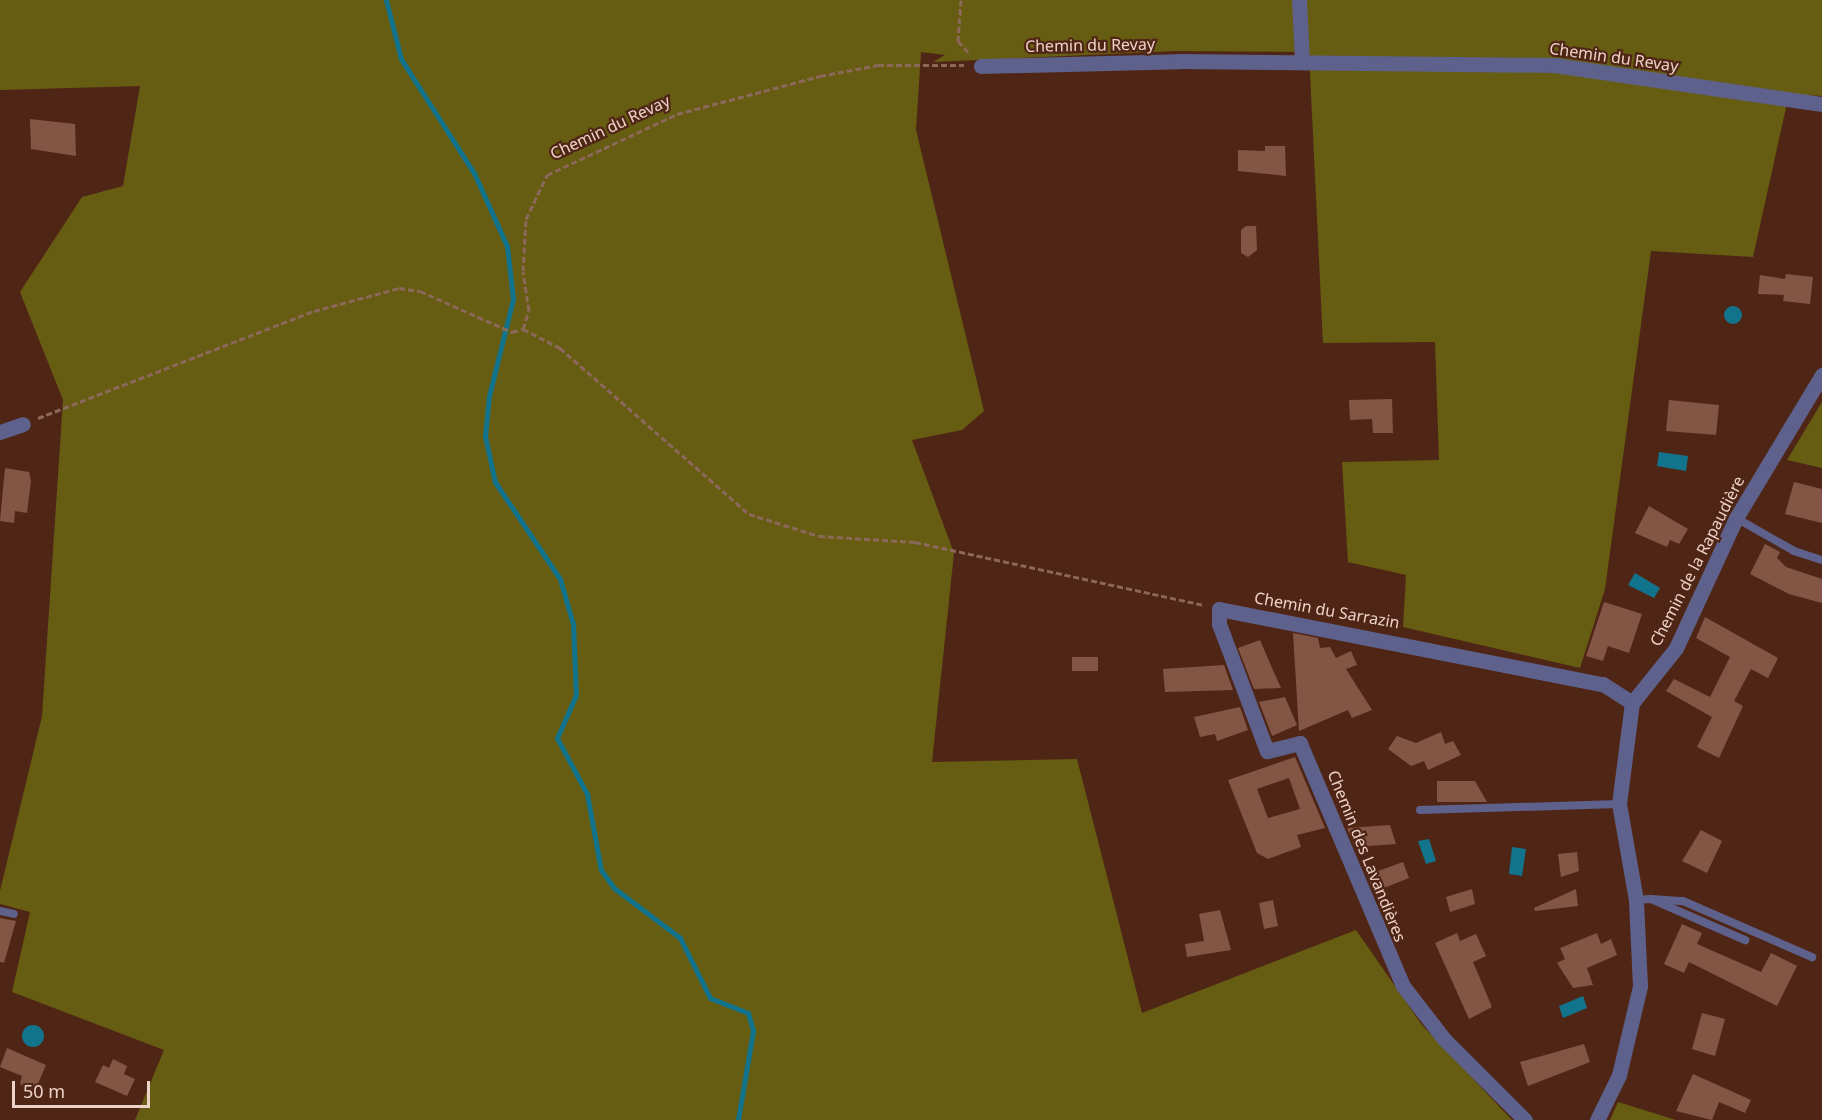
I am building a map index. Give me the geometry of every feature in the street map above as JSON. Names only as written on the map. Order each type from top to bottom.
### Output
[{"type":"street","points":[[1299,0],[1302,62]]},
{"type":"street","name":"Chemin du Revay","points":[[981,66],[1302,62],[1554,65],[1822,104]]},
{"type":"street","name":"Chemin de la Rapaudière","points":[[1632,703],[1676,648],[1736,518],[1822,375]]},
{"type":"street","points":[[0,432],[23,424]]},
{"type":"street","name":"Chemin du Sarrazin","points":[[1219,609],[1603,684],[1632,703]]},
{"type":"street","name":"Chemin des Lavandières","points":[[1219,609],[1219,624],[1267,752],[1300,743],[1403,986],[1444,1039],[1525,1120]]},
{"type":"street","points":[[1597,1120],[1633,1029],[1640,954],[1644,900],[1619,804],[1632,703]]},
{"type":"lane","points":[[1736,518],[1794,551],[1822,560]]},
{"type":"lane","points":[[1420,810],[1619,804]]},
{"type":"lane","points":[[1644,900],[1745,939]]},
{"type":"lane","points":[[1644,900],[1683,901],[1812,957]]},
{"type":"lane","points":[[0,911],[14,914]]},
{"type":"path","points":[[961,0],[958,41],[981,66]]},
{"type":"path","name":"Chemin du Revay","points":[[523,329],[529,310],[523,271],[526,219],[548,175],[677,114],[820,76],[878,65],[981,66]]},
{"type":"path","points":[[23,424],[314,312],[399,288],[420,291],[494,326],[512,332],[523,329],[560,348],[749,514],[819,536],[915,542],[1219,609]]},
{"type":"shaded area","points":[[0,0],[1822,0],[1822,96],[1789,94],[1753,257],[1651,251],[1605,589],[1580,668],[1403,627],[1406,575],[1348,562],[1342,462],[1439,460],[1435,342],[1323,343],[1309,52],[1175,51],[933,62],[945,55],[921,52],[916,130],[984,411],[962,430],[912,440],[954,553],[932,762],[1077,759],[1142,1013],[1356,930],[1422,1025],[1512,1120],[135,1120],[164,1050],[12,992],[30,912],[0,904],[0,891],[42,716],[63,400],[20,292],[82,197],[123,186],[140,86],[0,90]]},
{"type":"shaded area","points":[[1822,402],[1822,468],[1787,460]]},
{"type":"shaded area","points":[[1618,1102],[1676,1120],[1610,1120]]},
{"type":"water","points":[[1733,306],[1739,309],[1742,315],[1739,321],[1733,324],[1727,321],[1724,315],[1727,309]]},
{"type":"water","points":[[1659,452],[1688,456],[1686,471],[1657,466]]},
{"type":"water","points":[[1635,573],[1660,588],[1654,598],[1628,585]]},
{"type":"water","points":[[1429,839],[1436,861],[1426,864],[1418,841]]},
{"type":"water","points":[[1512,847],[1526,849],[1522,876],[1509,874]]},
{"type":"water","points":[[1583,996],[1587,1008],[1563,1018],[1559,1006]]},
{"type":"water","points":[[33,1025],[41,1028],[44,1036],[41,1044],[33,1047],[25,1044],[22,1036],[25,1028]]},
{"type":"building","points":[[30,119],[75,124],[76,156],[31,149]]},
{"type":"building","points":[[1265,146],[1285,146],[1286,176],[1238,171],[1238,150],[1265,151]]},
{"type":"building","points":[[1246,226],[1256,226],[1257,250],[1248,257],[1241,253],[1241,230]]},
{"type":"building","points":[[1786,274],[1813,277],[1810,304],[1783,301],[1784,295],[1758,294],[1760,275],[1785,279]]},
{"type":"building","points":[[1392,399],[1393,433],[1373,433],[1372,419],[1350,420],[1349,400]]},
{"type":"building","points":[[1669,400],[1719,405],[1716,435],[1666,431]]},
{"type":"building","points":[[5,468],[29,472],[31,481],[27,513],[15,511],[14,523],[0,521]]},
{"type":"building","points":[[1794,482],[1822,489],[1822,523],[1785,514]]},
{"type":"building","points":[[1649,506],[1688,529],[1679,544],[1670,540],[1667,547],[1635,533]]},
{"type":"building","points":[[1765,544],[1780,552],[1777,558],[1786,567],[1822,579],[1822,603],[1789,594],[1750,574]]},
{"type":"building","points":[[1604,602],[1642,614],[1629,653],[1608,646],[1603,661],[1586,656]]},
{"type":"building","points":[[1705,617],[1778,658],[1768,678],[1751,669],[1734,701],[1743,706],[1719,758],[1697,747],[1712,717],[1666,691],[1674,679],[1710,697],[1730,657],[1696,638]]},
{"type":"building","points":[[1293,633],[1318,638],[1320,648],[1330,647],[1336,658],[1351,651],[1357,665],[1346,669],[1372,710],[1352,718],[1348,710],[1299,731]]},
{"type":"building","points":[[1260,640],[1281,688],[1254,689],[1238,648]]},
{"type":"building","points":[[1072,657],[1098,657],[1098,671],[1072,671]]},
{"type":"building","points":[[1224,665],[1233,690],[1165,692],[1163,669]]},
{"type":"building","points":[[1285,697],[1297,725],[1272,736],[1259,702]]},
{"type":"building","points":[[1240,707],[1248,730],[1217,741],[1215,734],[1200,737],[1194,717]]},
{"type":"building","points":[[1441,732],[1445,744],[1453,741],[1461,755],[1428,770],[1424,761],[1411,766],[1388,749],[1397,736],[1416,743]]},
{"type":"building","points":[[1295,757],[1325,828],[1297,835],[1301,847],[1268,859],[1257,853],[1228,780]],"holes":[[[1289,778],[1300,809],[1268,818],[1257,789]]]},
{"type":"building","points":[[1437,781],[1475,781],[1487,802],[1437,802]]},
{"type":"building","points":[[1390,825],[1396,844],[1355,847],[1347,828]]},
{"type":"building","points":[[1701,830],[1722,841],[1707,873],[1682,861]]},
{"type":"building","points":[[1577,852],[1579,871],[1561,877],[1558,854]]},
{"type":"building","points":[[1403,862],[1409,878],[1374,892],[1367,875]]},
{"type":"building","points":[[1472,889],[1475,904],[1450,912],[1446,897]]},
{"type":"building","points":[[1576,889],[1578,906],[1535,911],[1534,908]]},
{"type":"building","points":[[1273,900],[1278,926],[1264,929],[1259,903]]},
{"type":"building","points":[[1220,910],[1231,950],[1187,957],[1185,944],[1204,941],[1199,914]]},
{"type":"building","points":[[0,918],[16,921],[4,963],[0,962]]},
{"type":"building","points":[[1682,924],[1702,933],[1697,944],[1761,972],[1771,953],[1797,966],[1777,1006],[1689,962],[1684,973],[1664,964]]},
{"type":"building","points":[[1457,933],[1460,941],[1476,934],[1486,956],[1473,962],[1492,1007],[1469,1019],[1435,943]]},
{"type":"building","points":[[1597,933],[1601,944],[1611,939],[1617,955],[1587,968],[1593,985],[1573,988],[1557,963],[1565,959],[1560,948]]},
{"type":"building","points":[[1702,1013],[1725,1019],[1715,1056],[1692,1049]]},
{"type":"building","points":[[1584,1044],[1590,1062],[1528,1086],[1520,1062]]},
{"type":"building","points":[[7,1048],[46,1065],[35,1091],[20,1084],[22,1076],[0,1067]]},
{"type":"building","points":[[113,1059],[127,1066],[124,1074],[135,1079],[127,1096],[95,1082],[103,1065],[109,1068]]},
{"type":"building","points":[[1693,1074],[1751,1100],[1745,1113],[1719,1102],[1712,1120],[1676,1111]]},
{"type":"waterway","points":[[386,0],[401,59],[474,173],[507,246],[513,299],[489,396],[485,436],[495,482],[560,579],[573,624],[576,695],[557,738],[587,794],[601,870],[614,888],[680,938],[710,998],[748,1013],[753,1031],[738,1120]]}]
